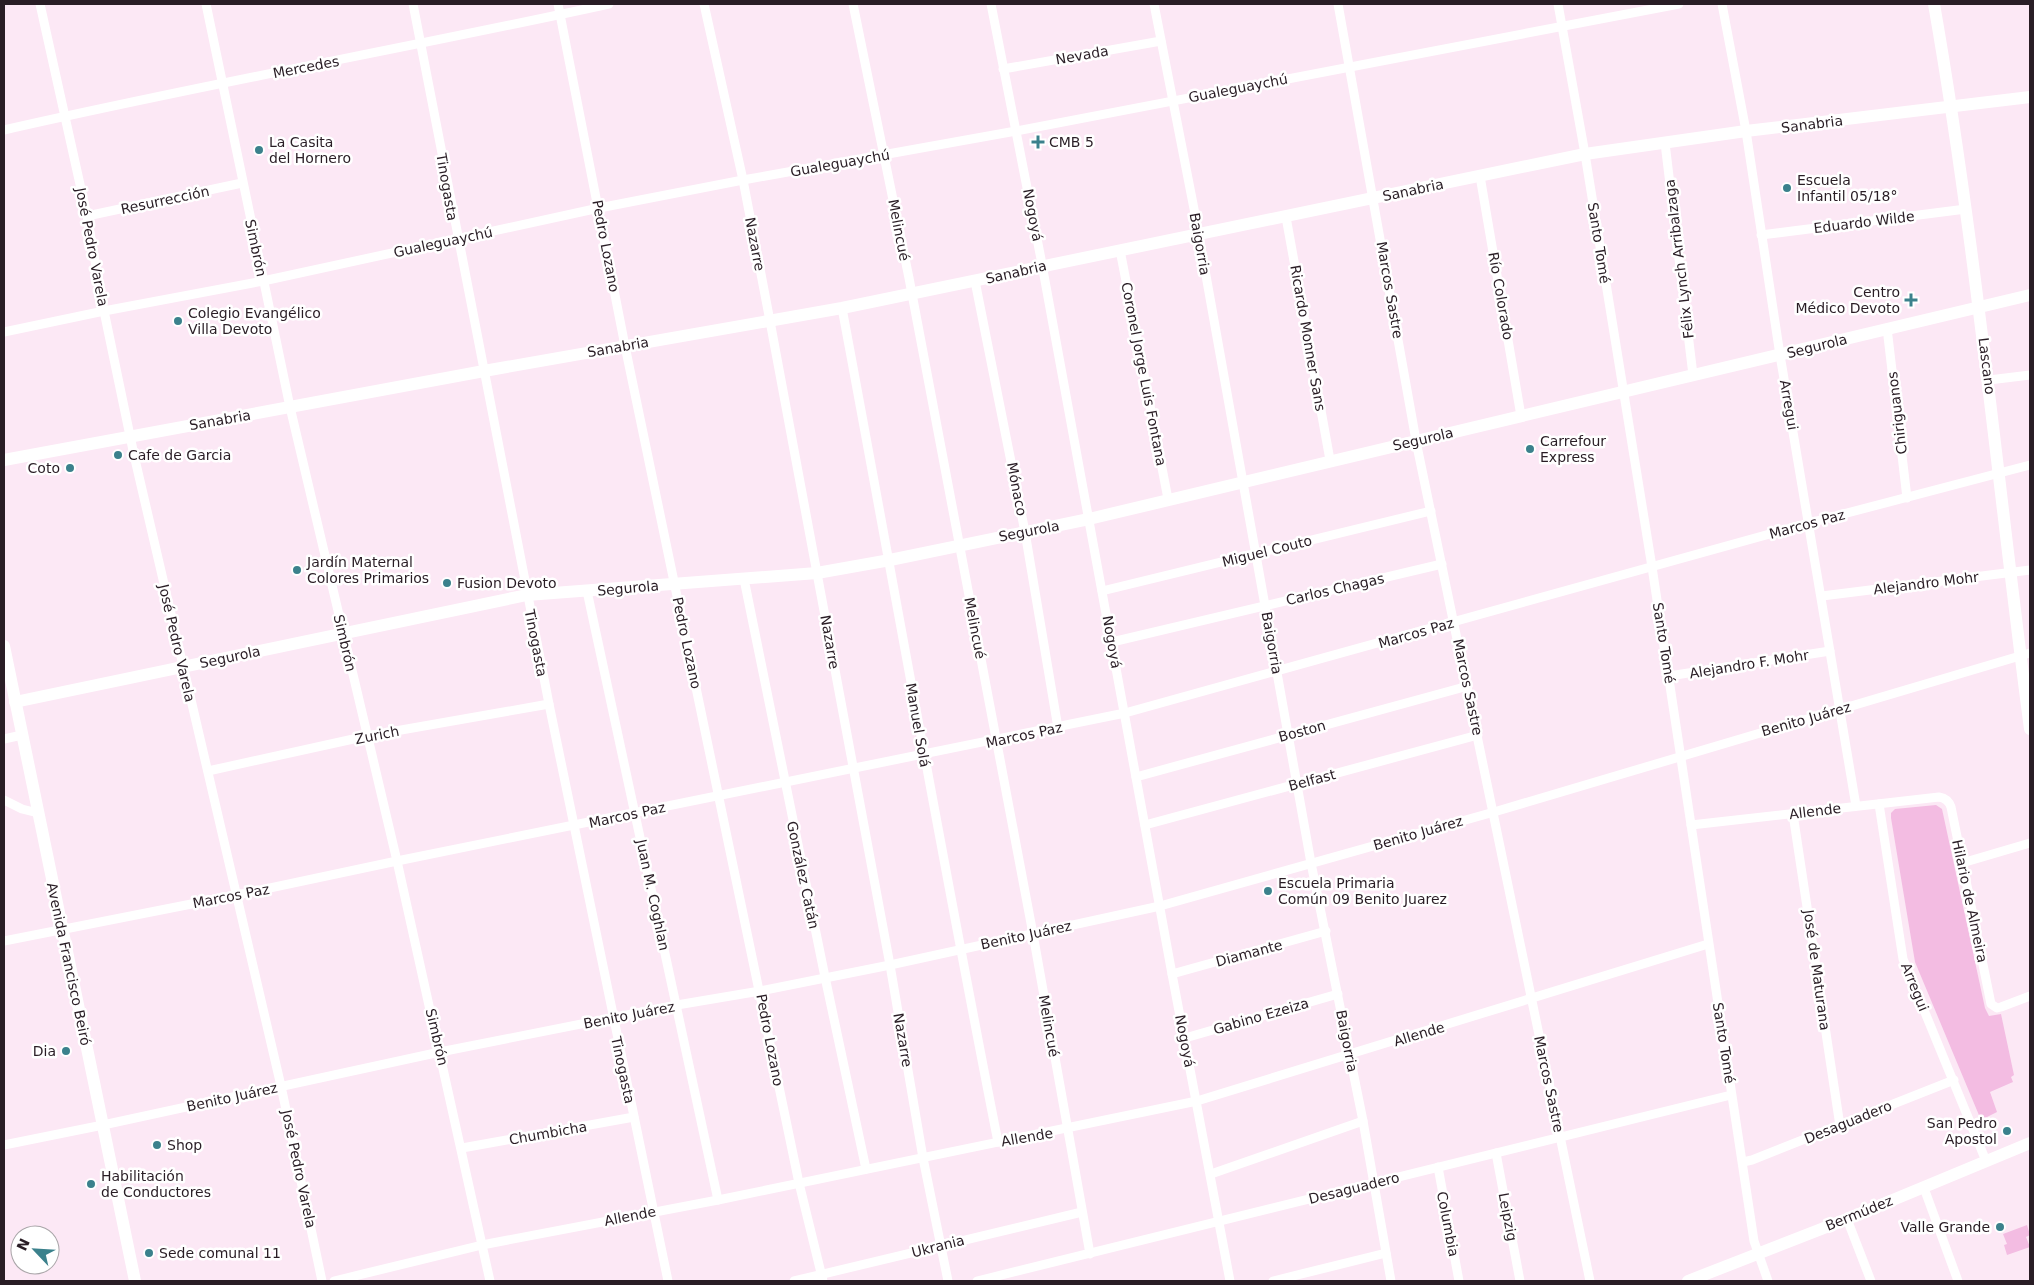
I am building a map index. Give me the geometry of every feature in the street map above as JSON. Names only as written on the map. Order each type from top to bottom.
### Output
[{"type":"street","name":"José Pedro Varela","points":[[40,4],[87,216],[104,311],[130,436],[281,1086],[322,1281]]},
{"type":"street","name":"Simbrón","points":[[206,4],[290,407],[397,861],[490,1281]]},
{"type":"street","name":"Tinogasta","points":[[412,4],[548,704],[612,1018],[655,1211],[668,1281]]},
{"type":"street","name":"Pedro Lozano","points":[[558,4],[674,584],[720,796],[799,1183],[822,1278]]},
{"type":"street","name":"Mercedes","points":[[4,130],[221,83],[421,44],[609,4]]},
{"type":"street","name":"Nazarre","points":[[704,4],[743,180],[770,321],[890,965],[923,1158],[948,1281]]},
{"type":"street","name":"Melincué","points":[[853,4],[912,294],[1033,934],[1090,1254]]},
{"type":"street","name":"Nogoyá","points":[[991,4],[1042,266],[1230,1281]]},
{"type":"street","name":"Baigorria","points":[[1154,4],[1199,234],[1311,863],[1350,1055],[1391,1281]]},
{"type":"street","name":"Marcos Sastre","points":[[1338,4],[1416,440],[1590,1281]]},
{"type":"street","name":"Santo Tomé","points":[[1558,4],[1585,154],[1652,567],[1754,1241],[1768,1281]]},
{"type":"street","name":"Gualeguaychú","points":[[4,332],[263,281],[599,208],[743,180],[884,156],[1679,4]]},
{"type":"street","name":"Arregui","points":[[1722,4],[1746,132],[1780,355],[1810,523],[1856,806]]},
{"type":"street","name":"Lascano","points":[[1934,4],[1952,107],[1989,380],[2010,572],[2025,654],[2030,729]]},
{"type":"street","name":"Nevada","points":[[1003,69],[1161,40]]},
{"type":"street","name":"Sanabria","points":[[4,460],[484,371],[842,308],[1585,154],[2030,97]]},
{"type":"street","name":"Félix Lynch Arribalzaga","points":[[1665,143],[1693,375]]},
{"type":"street","name":"Río Colorado","points":[[1480,176],[1521,416]]},
{"type":"street","name":"Resurrección","points":[[87,216],[242,183]]},
{"type":"street","name":"Eduardo Wilde","points":[[1761,234],[1966,209]]},
{"type":"street","name":"Ricardo Monner Sans","points":[[1286,217],[1330,460]]},
{"type":"street","name":"Coronel Jorge Luis Fontana","points":[[1120,250],[1168,499]]},
{"type":"street","name":"Mónaco","points":[[975,281],[1025,532],[1058,728]]},
{"type":"street","name":"Segurola","points":[[15,702],[527,595],[817,573],[890,560],[1089,519],[1330,460],[2030,295]]},
{"type":"street","name":"Manuel Solá","points":[[842,308],[890,560],[923,755],[998,1142]]},
{"type":"street","name":"Chiriguanos","points":[[1887,328],[1907,498]]},
{"type":"street","points":[[1989,380],[2030,375]]},
{"type":"street","name":"Marcos Paz","points":[[4,941],[996,741],[1125,713],[1810,523],[2030,465]]},
{"type":"street","name":"Miguel Couto","points":[[1102,591],[1431,512]]},
{"type":"street","name":"Carlos Chagas","points":[[1112,642],[1442,564]]},
{"type":"street","name":"Alejandro Mohr","points":[[1822,596],[2030,570]]},
{"type":"street","name":"González Catán","points":[[744,579],[824,977],[866,1169]]},
{"type":"street","name":"Juan M. Coghlan","points":[[586,591],[718,1200]]},
{"type":"street","name":"Avenida Francisco Beiró","points":[[4,646],[135,1281]]},
{"type":"street","name":"Alejandro F. Mohr","points":[[1669,676],[1830,651]]},
{"type":"street","name":"Benito Juárez","points":[[4,1144],[103,1125],[440,1052],[890,965],[1160,906],[1494,812],[2025,654]]},
{"type":"street","name":"Boston","points":[[1136,777],[1468,686]]},
{"type":"street","name":"Zurich","points":[[208,771],[366,736],[548,704]]},
{"type":"street","points":[[4,739],[22,735]]},
{"type":"street","name":"Belfast","points":[[1145,825],[1478,735]]},
{"type":"street","name":"Allende","points":[[1691,825],[1939,796]]},
{"type":"street","name":"Hilario de Almeira","points":[[1939,796],[1946,799],[1951,807],[1991,1004],[1997,1008],[2030,996]]},
{"type":"street","points":[[4,800],[22,809],[38,813]]},
{"type":"street","name":"Arregui","points":[[1879,804],[1903,959],[1986,1161]]},
{"type":"street","name":"José de Maturana","points":[[1794,814],[1840,1126]]},
{"type":"street","points":[[1962,863],[2030,843]]},
{"type":"street","name":"Diamante","points":[[1172,974],[1326,931]]},
{"type":"street","name":"Allende","points":[[334,1281],[482,1245],[718,1200],[1197,1101],[1708,944]]},
{"type":"street","name":"Gabino Ezeiza","points":[[1185,1038],[1338,994]]},
{"type":"street","name":"Desaguadero","points":[[1743,1162],[1840,1126],[1954,1080]]},
{"type":"street","name":"Desaguadero","points":[[977,1281],[1731,1095]]},
{"type":"street","name":"Chumbicha","points":[[462,1148],[634,1117]]},
{"type":"street","points":[[1211,1174],[1362,1121]]},
{"type":"street","name":"Bermúdez","points":[[1688,1281],[1847,1219],[2030,1144]]},
{"type":"street","name":"Leipzig","points":[[1496,1154],[1520,1281]]},
{"type":"street","name":"Columbia","points":[[1438,1168],[1459,1281]]},
{"type":"street","points":[[1924,1188],[1958,1281]]},
{"type":"street","name":"Ukrania","points":[[794,1281],[822,1278],[941,1245],[1082,1212]]},
{"type":"street","points":[[1847,1219],[1871,1281]]},
{"type":"street","points":[[1273,1281],[1386,1253]]},
{"type":"shaded area","points":[[1936,805],[1942,809],[1985,1008],[1989,1016],[2001,1014],[2014,1075],[2011,1077],[2013,1082],[1990,1092],[1997,1112],[1981,1120],[1915,962],[1891,818],[1891,813],[1895,809]]},
{"type":"shaded area","points":[[2027,1225],[2030,1235],[2026,1237],[2030,1247],[2007,1255],[2004,1245],[2007,1244],[2003,1234]]},
{"type":"place","name":"CMB 5","points":[[1038,142]]},
{"type":"place","name":"La Casita del Hornero","points":[[259,150]]},
{"type":"place","name":"Escuela Infantil 05/18°","points":[[1787,188]]},
{"type":"place","name":"Centro Médico Devoto","points":[[1911,300]]},
{"type":"place","name":"Colegio Evangélico Villa Devoto","points":[[178,321]]},
{"type":"place","name":"Carrefour Express","points":[[1530,449]]},
{"type":"place","name":"Cafe de Garcia","points":[[118,455]]},
{"type":"place","name":"Coto","points":[[70,468]]},
{"type":"place","name":"Jardín Maternal Colores Primarios","points":[[297,570]]},
{"type":"place","name":"Fusion Devoto","points":[[447,583]]},
{"type":"place","name":"Escuela Primaria Común 09 Benito Juarez","points":[[1268,891]]},
{"type":"place","name":"Dia","points":[[66,1051]]},
{"type":"place","name":"San Pedro Apostol","points":[[2007,1131]]},
{"type":"place","name":"Shop","points":[[157,1145]]},
{"type":"place","name":"Habilitación de Conductores","points":[[91,1184]]},
{"type":"place","name":"Valle Grande","points":[[2000,1227]]},
{"type":"place","name":"Sede comunal 11","points":[[149,1253]]}]
